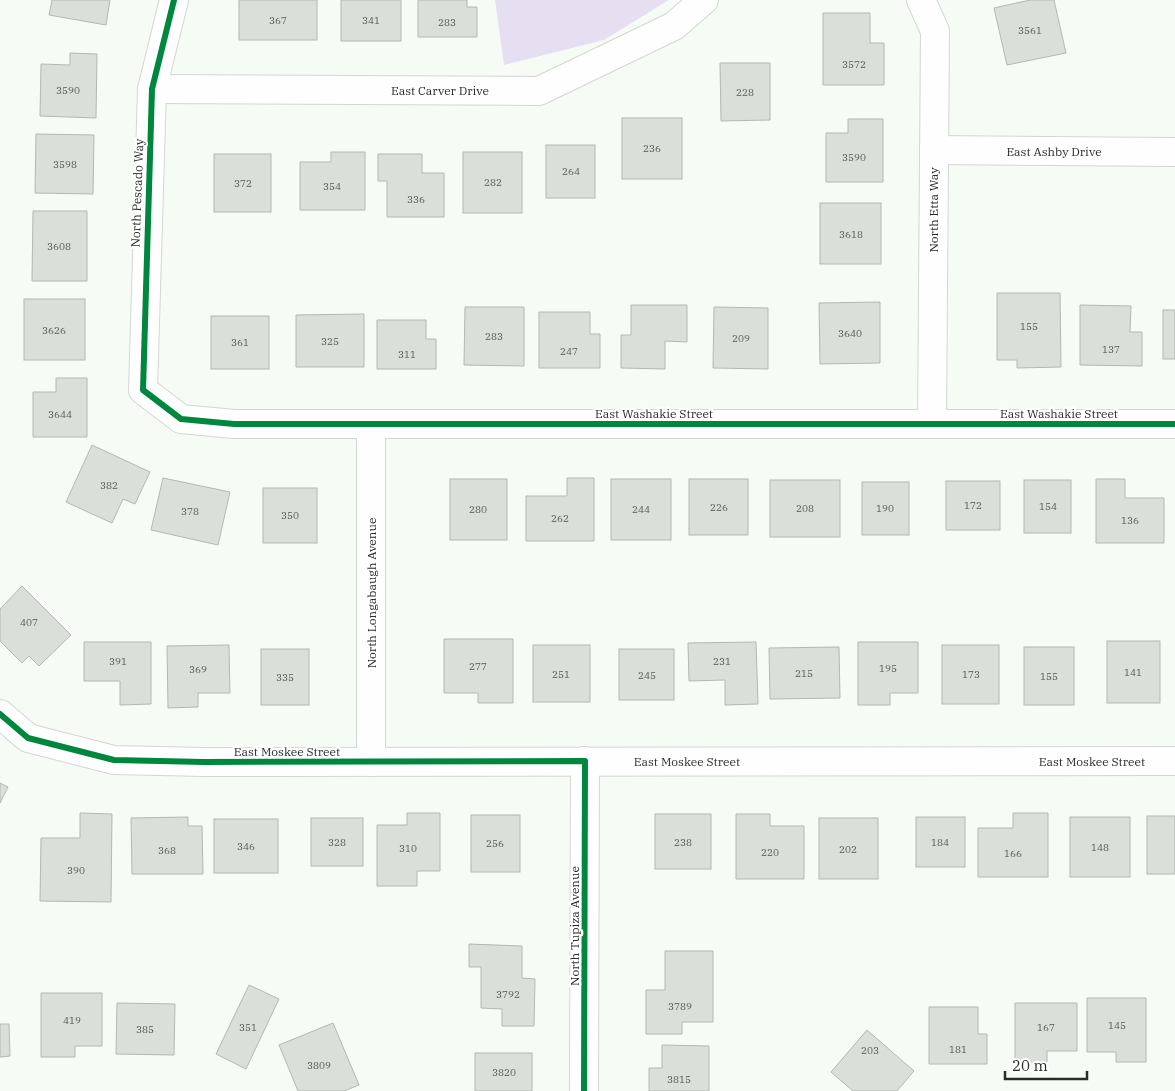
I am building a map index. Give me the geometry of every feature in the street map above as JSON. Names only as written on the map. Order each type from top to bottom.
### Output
[{"type":"street","name":"North Pescado Way","points":[[143,390],[152,89],[174,0]]},
{"type":"street","name":"East Carver Drive","points":[[152,89],[539,91],[674,26],[704,0]]},
{"type":"street","name":"North Etta Way","points":[[921,0],[936,31],[932,424]]},
{"type":"street","name":"East Ashby Drive","points":[[934,150],[1175,152]]},
{"type":"street","name":"East Washakie Street","points":[[143,390],[181,419],[234,424],[1175,424]]},
{"type":"street","name":"North Longabaugh Avenue","points":[[371,424],[371,762]]},
{"type":"street","name":"East Moskee Street","points":[[0,714],[28,738],[114,760],[371,762],[1175,761]]},
{"type":"street","name":"North Tupiza Avenue","points":[[584,1091],[585,762]]},
{"type":"shaded area","points":[[495,0],[669,0],[604,40],[504,65]]},
{"type":"building","points":[[52,0],[110,0],[106,25],[49,15]]},
{"type":"building","points":[[239,0],[317,0],[317,40],[239,40]]},
{"type":"building","points":[[341,0],[401,0],[401,41],[341,41]]},
{"type":"building","points":[[418,0],[467,0],[467,7],[477,7],[477,37],[418,37]]},
{"type":"building","points":[[1030,0],[1054,0],[1066,53],[1007,65],[994,8]]},
{"type":"building","points":[[823,13],[870,13],[870,43],[884,43],[884,85],[823,85]]},
{"type":"building","points":[[70,53],[97,54],[96,118],[40,116],[41,64],[70,65]]},
{"type":"building","points":[[720,63],[770,63],[770,120],[721,121]]},
{"type":"building","points":[[622,118],[682,118],[682,179],[622,179]]},
{"type":"building","points":[[848,119],[883,119],[883,182],[826,182],[826,133],[848,133]]},
{"type":"building","points":[[36,134],[94,135],[93,194],[35,193]]},
{"type":"building","points":[[546,145],[595,145],[595,198],[546,198]]},
{"type":"building","points":[[331,152],[365,152],[365,210],[300,210],[300,162],[331,162]]},
{"type":"building","points":[[463,152],[522,152],[522,213],[463,213]]},
{"type":"building","points":[[214,154],[271,154],[271,212],[214,212]]},
{"type":"building","points":[[378,154],[422,154],[422,173],[444,173],[444,217],[387,217],[387,181],[378,181]]},
{"type":"building","points":[[820,203],[881,203],[881,264],[820,264]]},
{"type":"building","points":[[33,211],[87,211],[87,281],[32,281]]},
{"type":"building","points":[[997,293],[1060,293],[1061,367],[1017,368],[1017,360],[997,360]]},
{"type":"building","points":[[24,299],[85,299],[85,360],[24,360]]},
{"type":"building","points":[[880,302],[880,363],[820,364],[819,303]]},
{"type":"building","points":[[631,305],[687,305],[687,342],[665,341],[665,369],[621,368],[621,335],[631,335]]},
{"type":"building","points":[[1080,305],[1131,306],[1130,332],[1142,332],[1142,366],[1080,365]]},
{"type":"building","points":[[465,307],[524,307],[524,366],[464,365]]},
{"type":"building","points":[[714,307],[768,308],[768,369],[713,368]]},
{"type":"building","points":[[1163,310],[1175,310],[1175,359],[1163,359]]},
{"type":"building","points":[[539,312],[590,312],[590,334],[600,334],[600,368],[539,368]]},
{"type":"building","points":[[364,314],[364,367],[296,367],[296,315]]},
{"type":"building","points":[[211,316],[269,316],[269,369],[211,369]]},
{"type":"building","points":[[377,320],[426,320],[426,339],[436,339],[436,369],[377,369]]},
{"type":"building","points":[[56,378],[87,378],[87,437],[33,437],[33,392],[56,392]]},
{"type":"building","points":[[92,445],[150,472],[135,504],[123,499],[112,523],[66,502]]},
{"type":"building","points":[[163,478],[230,492],[218,545],[151,530]]},
{"type":"building","points":[[567,478],[594,478],[594,541],[526,541],[526,496],[567,496]]},
{"type":"building","points":[[450,479],[507,479],[507,540],[450,540]]},
{"type":"building","points":[[611,479],[671,479],[671,540],[611,540]]},
{"type":"building","points":[[689,479],[748,479],[748,535],[689,535]]},
{"type":"building","points":[[1096,479],[1125,479],[1125,498],[1164,498],[1164,543],[1096,543]]},
{"type":"building","points":[[770,480],[840,480],[840,537],[770,537]]},
{"type":"building","points":[[1024,480],[1071,480],[1071,533],[1024,533]]},
{"type":"building","points":[[946,481],[1000,481],[1000,530],[946,530]]},
{"type":"building","points":[[862,482],[909,482],[909,535],[862,535]]},
{"type":"building","points":[[263,488],[317,488],[317,543],[263,543]]},
{"type":"building","points":[[22,586],[71,635],[39,666],[29,656],[22,663],[0,641],[0,609]]},
{"type":"building","points":[[444,639],[513,639],[513,703],[478,703],[478,693],[444,693]]},
{"type":"building","points":[[1107,641],[1160,641],[1160,703],[1107,703]]},
{"type":"building","points":[[84,642],[151,642],[151,704],[120,705],[120,681],[84,681]]},
{"type":"building","points":[[756,642],[758,704],[725,705],[725,680],[689,681],[688,643]]},
{"type":"building","points":[[858,642],[918,642],[918,693],[890,693],[890,705],[858,705]]},
{"type":"building","points":[[229,645],[230,693],[198,693],[198,707],[168,708],[167,646]]},
{"type":"building","points":[[533,645],[590,645],[590,702],[533,702]]},
{"type":"building","points":[[942,645],[999,645],[999,704],[942,704]]},
{"type":"building","points":[[839,647],[840,698],[770,699],[769,648]]},
{"type":"building","points":[[1024,647],[1074,647],[1074,705],[1024,705]]},
{"type":"building","points":[[261,649],[309,649],[309,705],[261,705]]},
{"type":"building","points":[[619,649],[674,649],[674,700],[619,700]]},
{"type":"building","points":[[0,783],[8,787],[0,803]]},
{"type":"building","points":[[80,813],[112,814],[111,902],[40,901],[41,838],[80,838]]},
{"type":"building","points":[[407,813],[440,813],[440,871],[417,871],[417,886],[377,886],[377,825],[407,825]]},
{"type":"building","points":[[1013,813],[1048,813],[1048,877],[978,877],[978,828],[1013,828]]},
{"type":"building","points":[[655,814],[711,814],[711,869],[655,869]]},
{"type":"building","points":[[736,814],[770,814],[770,826],[804,826],[804,879],[736,879]]},
{"type":"building","points":[[471,815],[520,815],[520,872],[471,872]]},
{"type":"building","points":[[1147,816],[1175,816],[1175,874],[1147,874]]},
{"type":"building","points":[[188,817],[188,826],[202,826],[203,874],[132,874],[131,818]]},
{"type":"building","points":[[916,817],[965,817],[965,867],[916,867]]},
{"type":"building","points":[[1070,817],[1130,817],[1130,877],[1070,877]]},
{"type":"building","points":[[311,818],[363,818],[363,866],[311,866]]},
{"type":"building","points":[[819,818],[878,818],[878,879],[819,879]]},
{"type":"building","points":[[214,819],[278,819],[278,873],[214,873]]},
{"type":"building","points":[[469,944],[522,946],[522,978],[535,979],[534,1026],[502,1026],[502,1009],[481,1008],[481,967],[469,967]]},
{"type":"building","points":[[665,951],[713,951],[713,1022],[682,1022],[682,1034],[646,1034],[646,990],[665,990]]},
{"type":"building","points":[[249,985],[279,999],[246,1069],[216,1054]]},
{"type":"building","points":[[41,993],[102,993],[102,1046],[75,1046],[75,1057],[41,1057]]},
{"type":"building","points":[[1087,998],[1146,998],[1146,1062],[1116,1062],[1116,1052],[1087,1052]]},
{"type":"building","points":[[117,1003],[175,1004],[174,1055],[116,1054]]},
{"type":"building","points":[[1015,1003],[1077,1003],[1077,1051],[1047,1051],[1047,1062],[1015,1062]]},
{"type":"building","points":[[929,1007],[978,1007],[978,1034],[987,1034],[987,1064],[929,1064]]},
{"type":"building","points":[[333,1023],[359,1085],[344,1091],[298,1091],[279,1045]]},
{"type":"building","points":[[0,1024],[9,1024],[10,1056],[0,1057]]},
{"type":"building","points":[[867,1030],[914,1071],[897,1091],[853,1091],[831,1072]]},
{"type":"building","points":[[662,1045],[709,1046],[709,1091],[649,1091],[649,1068],[662,1068]]},
{"type":"building","points":[[475,1053],[532,1053],[532,1091],[475,1091]]},
{"type":"cycle path","points":[[174,0],[152,89],[143,390],[181,419],[234,424],[1175,424]]},
{"type":"cycle path","points":[[0,714],[28,738],[114,760],[204,762],[585,761],[584,1091]]}]
